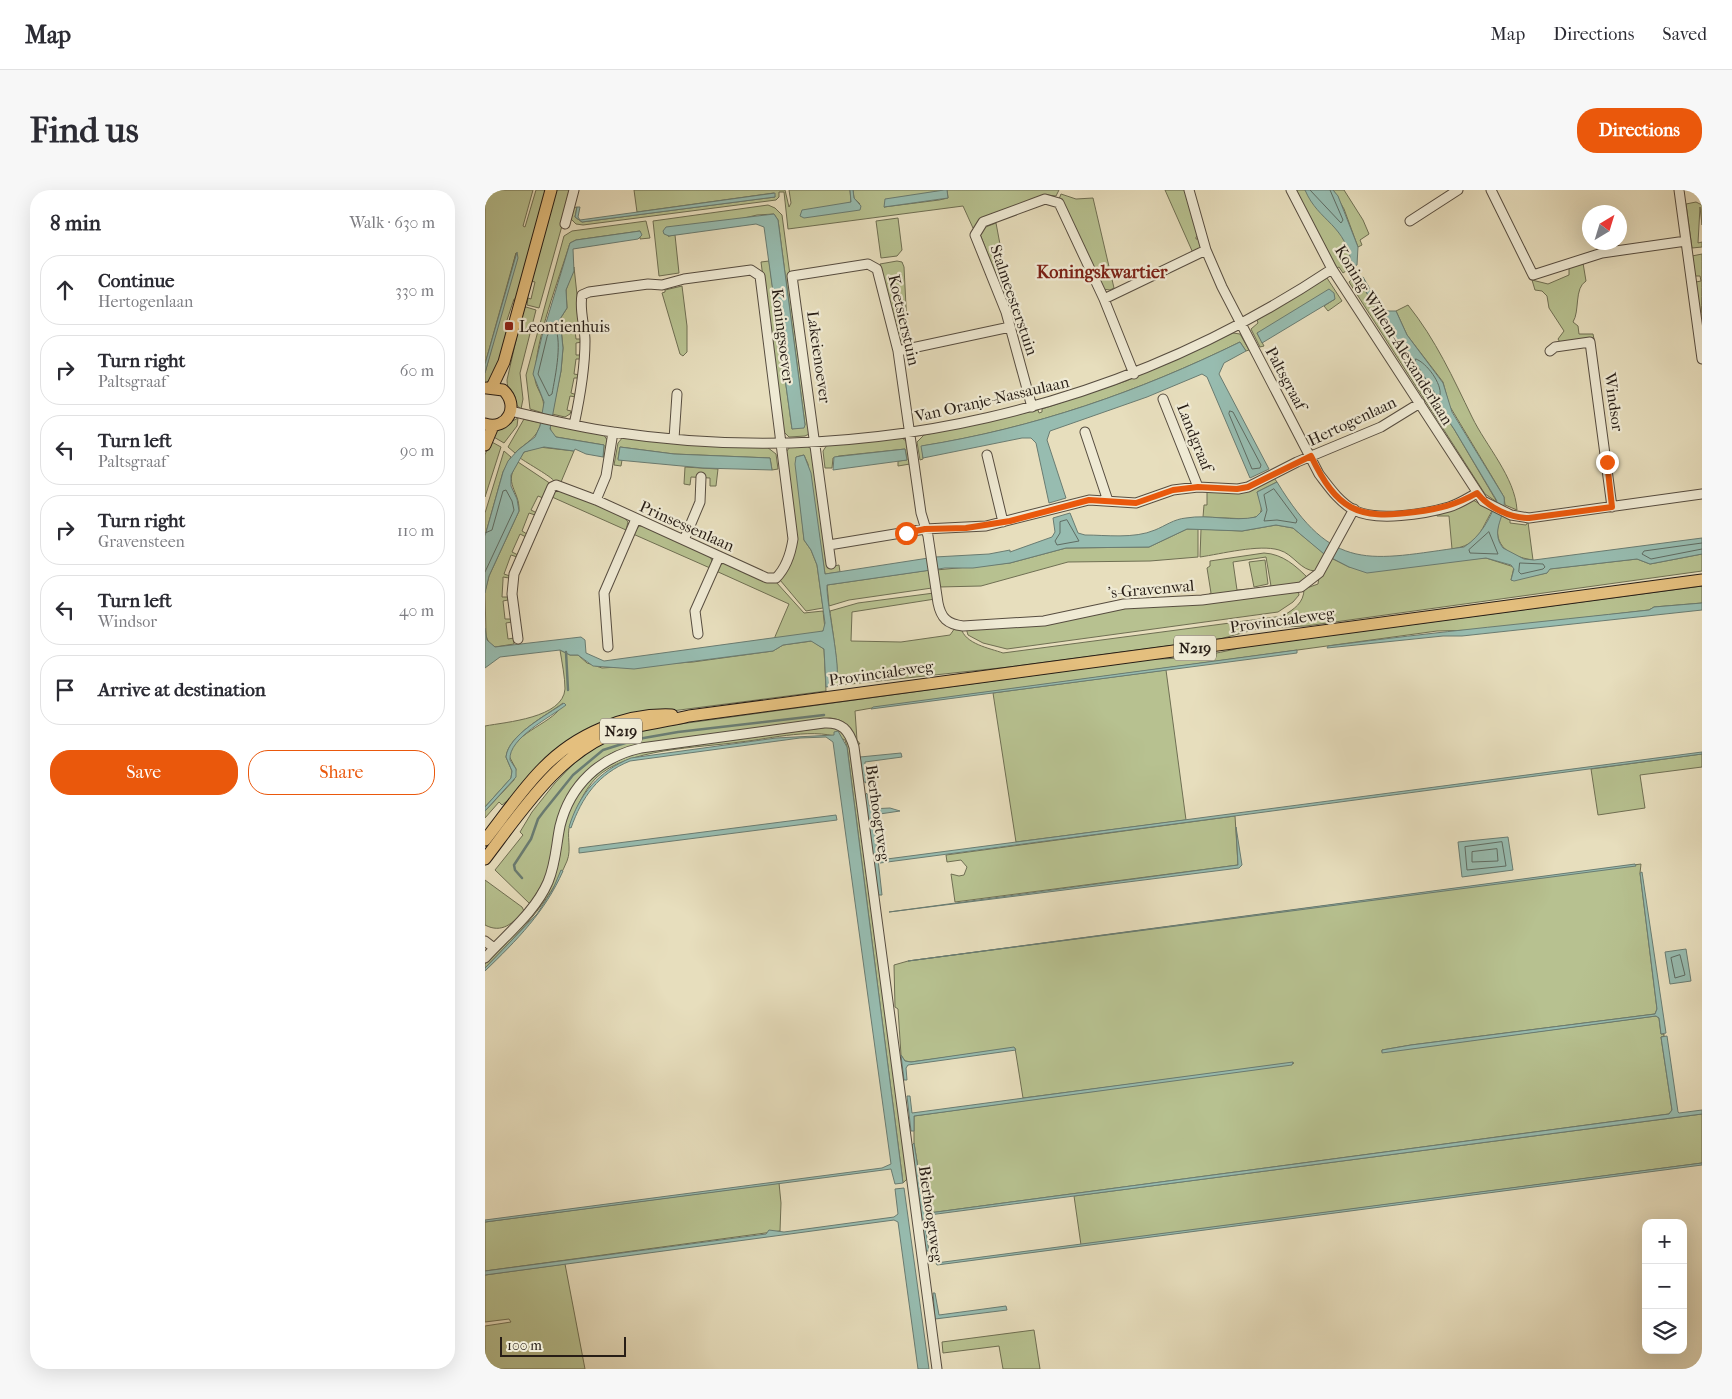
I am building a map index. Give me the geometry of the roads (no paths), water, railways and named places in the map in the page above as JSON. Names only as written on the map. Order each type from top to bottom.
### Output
[{"type":"main road","points":[[485,445],[489,425],[504,422],[511,411],[510,399],[493,389],[504,362],[551,190]]},
{"type":"main road","name":"Provincialeweg","points":[[486,860],[556,771],[587,746],[617,732],[689,716],[1702,580]]},
{"type":"main road","name":"Provincialeweg","points":[[485,840],[543,768],[583,737],[615,724],[642,717],[689,716]]},
{"type":"street","points":[[565,224],[574,190]]},
{"type":"street","name":"Paltsgraaf","points":[[1189,190],[1206,250],[1240,324],[1330,488],[1353,509],[1373,516],[1389,516],[1450,507],[1477,493]]},
{"type":"street","name":"Koning Willem-Alexanderlaan","points":[[1291,190],[1333,269],[1483,501],[1492,507],[1520,518],[1612,507]]},
{"type":"street","points":[[1410,221],[1459,190]]},
{"type":"street","points":[[1491,190],[1533,275],[1602,253],[1686,241]]},
{"type":"street","points":[[1679,190],[1702,359]]},
{"type":"street","name":"Stalmeesterstuin","points":[[1032,407],[1011,327],[975,235],[983,222],[1045,199],[1059,203],[1104,299]]},
{"type":"street","points":[[1134,374],[1104,299],[1206,250]]},
{"type":"street","name":"Koetsierstuin","points":[[793,276],[873,266],[877,269],[898,351],[925,529]]},
{"type":"street","name":"Van Oranje-Nassaulaan","points":[[511,411],[613,432],[674,439],[781,444],[910,434],[1032,407],[1134,374],[1240,324],[1333,269]]},
{"type":"street","name":"Koningsoever","points":[[574,425],[585,372],[585,337],[581,301],[583,295],[589,292],[648,284],[662,285],[684,279],[754,271],[760,276],[793,539],[792,549],[781,573],[777,578],[767,578]]},
{"type":"street","name":"Lakeienoever","points":[[793,276],[831,564]]},
{"type":"street","points":[[898,351],[1011,327]]},
{"type":"street","name":"Windsor","points":[[1550,351],[1555,347],[1590,342],[1612,507]]},
{"type":"street","points":[[674,439],[677,394]]},
{"type":"street","name":"Landgraaf","points":[[1163,399],[1198,487]]},
{"type":"street","name":"Hertogenlaan","points":[[829,545],[925,529],[966,528],[1003,522],[1089,500],[1136,503],[1173,490],[1198,487],[1237,489],[1248,487],[1311,456],[1381,427],[1419,403]]},
{"type":"street","points":[[596,500],[607,472],[613,432]]},
{"type":"street","points":[[1085,432],[1108,501]]},
{"type":"street","points":[[987,455],[1003,522]]},
{"type":"street","points":[[684,540],[700,502],[701,477]]},
{"type":"street","name":"Prinsessenlaan","points":[[518,639],[512,594],[514,574],[552,487],[555,485],[596,500],[767,578]]},
{"type":"street","points":[[1612,507],[1702,494]]},
{"type":"street","name":"'s-Gravenwal","points":[[925,529],[938,603],[944,619],[955,625],[968,626],[1044,621],[1124,604],[1202,600],[1301,587],[1314,578],[1326,560],[1353,509]]},
{"type":"street","points":[[608,647],[604,593],[636,519]]},
{"type":"street","points":[[698,634],[695,612],[719,557]]},
{"type":"street","name":"Bierhoogtweg","points":[[488,941],[530,910],[549,881],[557,854],[563,814],[575,792],[591,772],[612,757],[641,748],[824,723],[838,724],[846,728],[851,736],[854,747],[937,1369]]},
{"type":"street","points":[[485,958],[488,941]]},
{"type":"water","points":[[850,190],[853,190],[854,198],[861,206],[860,210],[804,218],[800,216],[802,210],[851,202]]},
{"type":"water","points":[[947,190],[948,198],[884,207],[885,199]]},
{"type":"water","points":[[1305,190],[1333,190],[1338,196],[1358,247],[1357,265],[1352,267],[1349,252],[1344,241],[1317,210]]},
{"type":"water","points":[[775,193],[775,197],[582,222],[575,217],[577,207],[580,207],[578,217],[580,220]]},
{"type":"water","points":[[774,214],[778,220],[804,428],[792,429],[764,227],[756,224],[669,236],[664,234],[663,231],[666,227]]},
{"type":"water","points":[[640,231],[642,235],[638,239],[573,249],[574,271],[566,290],[567,308],[560,319],[563,348],[561,371],[550,429],[556,437],[604,445],[603,457],[586,454],[575,449],[574,451],[544,447],[524,452],[511,475],[511,486],[517,499],[519,511],[489,576],[485,593],[485,536],[503,472],[508,461],[518,450],[535,437],[540,426],[544,402],[533,374],[542,336],[570,243],[576,240]]},
{"type":"water","points":[[517,252],[518,258],[485,373],[485,364]]},
{"type":"water","points":[[1363,277],[1383,311],[1396,311],[1407,335],[1443,383],[1452,412],[1504,497],[1498,529],[1499,541],[1503,548],[1524,559],[1534,560],[1702,538],[1702,554],[1650,564],[1637,559],[1550,569],[1547,573],[1514,581],[1511,580],[1514,569],[1511,565],[1486,558],[1367,573],[1349,567],[1324,554],[1293,528],[1276,525],[1242,531],[1187,529],[1149,547],[1066,548],[1010,563],[973,568],[945,568],[827,585],[837,664],[836,680],[832,686],[826,687],[824,649],[811,641],[783,645],[773,651],[634,669],[593,666],[578,655],[570,655],[560,650],[500,657],[485,668],[485,628],[487,640],[495,647],[581,637],[585,640],[586,653],[604,661],[823,631],[825,623],[817,565],[811,550],[804,540],[795,464],[796,457],[804,455],[811,473],[825,574],[935,557],[989,554],[1010,550],[1010,552],[1052,537],[1055,532],[1053,518],[1070,513],[1078,533],[1111,536],[1147,533],[1174,521],[1186,518],[1239,519],[1256,517],[1262,511],[1257,492],[1277,482],[1297,512],[1316,533],[1336,546],[1356,554],[1378,556],[1403,555],[1464,547],[1484,527],[1497,501],[1454,429],[1400,349],[1359,280]]},
{"type":"water","points":[[1329,289],[1334,293],[1335,299],[1262,343],[1257,333]]},
{"type":"water","points":[[1240,342],[1246,351],[1224,363],[1219,374],[1269,469],[1250,478],[1207,377],[1202,374],[1147,397],[1050,431],[1047,440],[1066,498],[1049,503],[1036,443],[1031,438],[1022,438],[923,458],[921,446],[1004,429],[1085,406],[1163,377]]},
{"type":"water","points":[[620,447],[674,454],[770,458],[772,470],[703,468],[618,460]]},
{"type":"water","points":[[905,449],[907,460],[833,470],[834,457]]},
{"type":"water","points":[[1702,603],[1702,610],[1462,636],[1443,636],[1327,648],[1328,646],[1368,641]]},
{"type":"water","points":[[1297,650],[1297,653],[871,709],[873,707]]},
{"type":"water","points":[[564,703],[566,705],[523,736],[516,744],[511,752],[510,760],[516,769],[516,777],[485,811],[485,807],[511,778],[512,771],[506,757],[508,749],[529,726]]},
{"type":"water","points":[[838,731],[847,747],[903,1183],[895,1184],[891,1169],[485,1222],[485,1220],[882,1168],[891,1164],[833,742],[826,737],[800,738],[630,761],[619,766],[600,780],[580,806],[571,828],[569,827],[578,804],[592,785],[609,770],[631,758],[776,738],[834,735],[834,732]]},
{"type":"water","points":[[1702,752],[1702,754],[880,863],[887,859]]},
{"type":"water","points":[[901,753],[902,757],[865,762],[866,783],[863,781],[860,757]]},
{"type":"water","points":[[867,793],[870,809],[890,808],[900,811],[873,815],[882,895],[878,895],[865,795]]},
{"type":"water","points":[[836,815],[837,820],[579,853],[579,848]]},
{"type":"water","points":[[1236,827],[1242,865],[1239,868],[889,912],[1238,865]]},
{"type":"water","points":[[1508,837],[1513,870],[1462,877],[1458,842]]},
{"type":"water","points":[[1635,864],[1636,866],[908,961]]},
{"type":"water","points":[[561,870],[563,871],[556,886],[539,912],[519,937],[485,971],[485,968],[537,914],[553,889]]},
{"type":"water","points":[[1642,872],[1666,1033],[1661,1034],[1659,1018],[1656,1016],[1382,1053],[1382,1050],[1411,1045],[1655,1014],[1657,1009],[1640,873]]},
{"type":"water","points":[[1686,949],[1691,981],[1670,984],[1665,952]]},
{"type":"water","points":[[1667,1036],[1678,1112],[1702,1110],[1702,1114],[929,1215],[924,1219],[929,1251],[926,1251],[912,1145],[914,1143],[925,1211],[929,1213],[1669,1114],[1672,1110],[1661,1037]]},
{"type":"water","points":[[1014,1047],[1016,1050],[908,1065],[906,1068],[907,1080],[904,1080],[901,1055],[905,1061],[911,1062]]},
{"type":"water","points":[[1293,1062],[1292,1065],[914,1116],[914,1131],[911,1131],[907,1096],[910,1096],[912,1113]]},
{"type":"water","points":[[1702,1163],[1702,1165],[937,1265],[936,1263]]},
{"type":"water","points":[[904,1188],[929,1369],[918,1369],[898,1222],[894,1220],[485,1275],[485,1271],[766,1234],[769,1230],[784,1232],[894,1217],[898,1214],[895,1189]]},
{"type":"water","points":[[933,1293],[935,1293],[939,1315],[1006,1306],[1007,1310],[935,1319]]},
{"type":"waterway","points":[[566,652],[568,690]]},
{"type":"waterway","points":[[522,878],[515,870],[514,865],[531,839],[538,819],[573,775],[603,750],[638,739],[678,732],[824,715]]},
{"type":"place","name":"Leontienhuis","points":[[509,326]]},
{"type":"district","name":"Koningskwartier","points":[[1102,272]]}]
